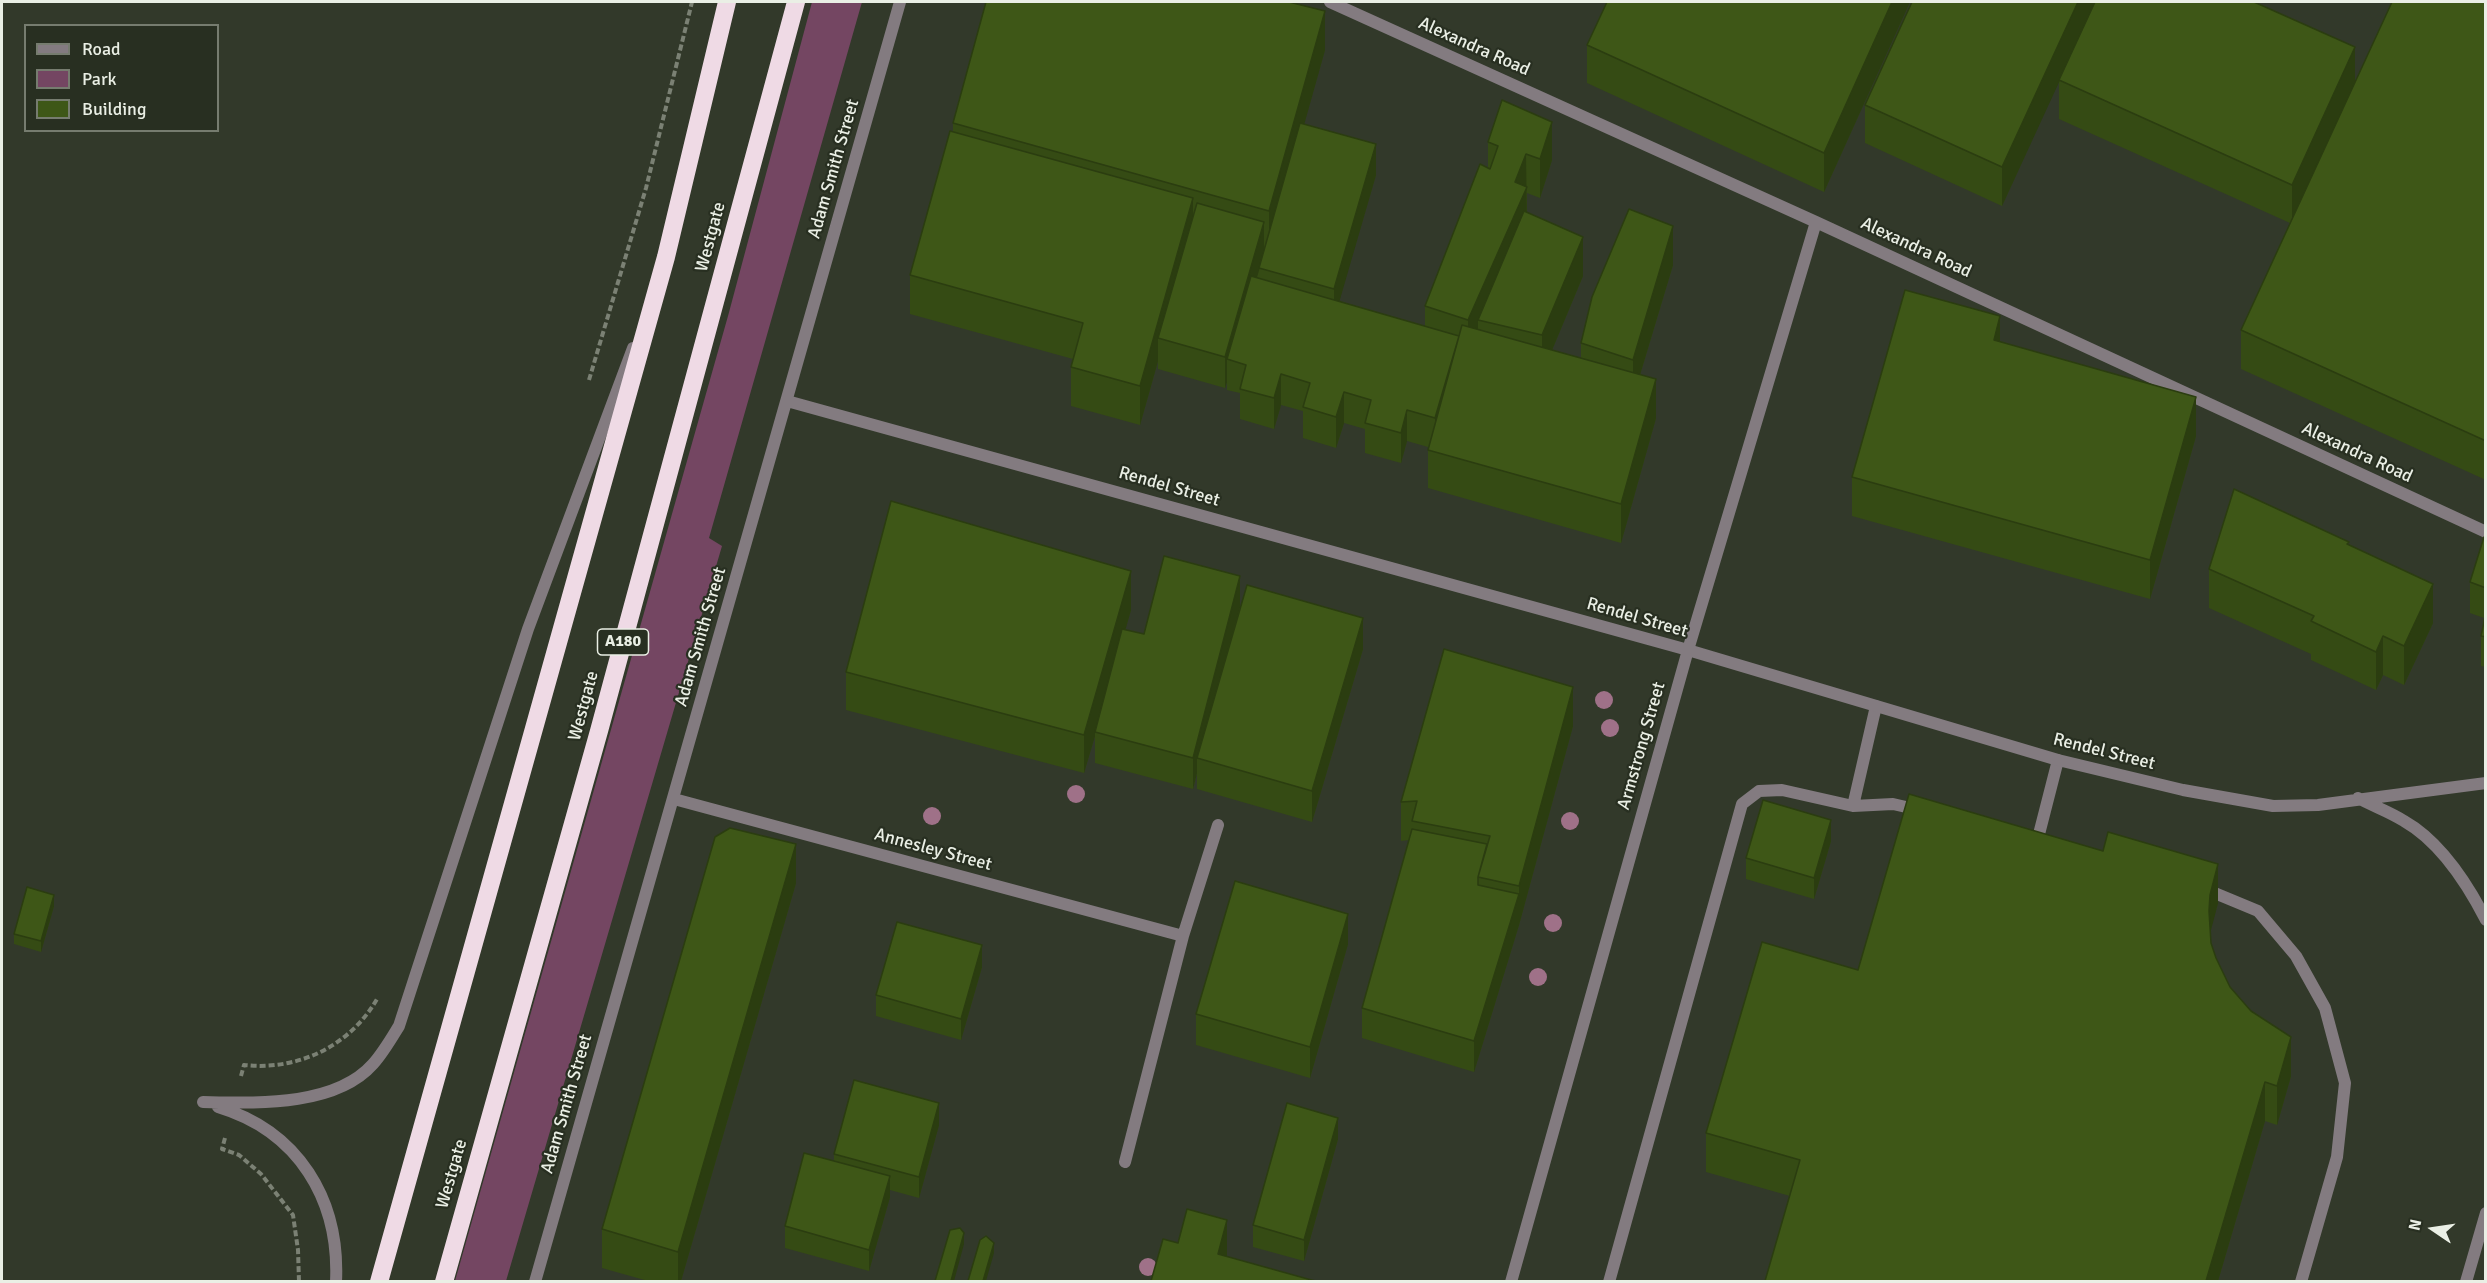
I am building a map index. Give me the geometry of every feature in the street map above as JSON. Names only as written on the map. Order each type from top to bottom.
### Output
[{"type":"highway","points":[[379,1281],[666,257],[727,2]]},
{"type":"highway","name":"Westgate","points":[[444,1281],[599,731],[796,2]]},
{"type":"street","name":"Adam Smith Street","points":[[535,1281],[900,2]]},
{"type":"street","name":"Alexandra Road","points":[[1330,2],[1816,222],[2486,532]]},
{"type":"street","name":"Armstrong Street","points":[[1511,1281],[1688,650],[1816,222]]},
{"type":"street","points":[[233,1107],[280,1102],[334,1091],[372,1066],[399,1026],[528,629],[666,257]]},
{"type":"street","name":"Rendel Street","points":[[787,401],[1688,650],[2058,760],[2183,790],[2273,806],[2318,805],[2357,798],[2486,783]]},
{"type":"street","points":[[1853,806],[1876,706]]},
{"type":"street","points":[[2015,836],[2043,843],[2058,760]]},
{"type":"street","points":[[1609,1281],[1742,804],[1759,791],[1782,790],[1853,806],[1893,804],[1926,812]]},
{"type":"street","points":[[2357,798],[2405,821],[2427,838],[2452,865],[2470,890],[2486,920]]},
{"type":"street","name":"Annesley Street","points":[[674,799],[1183,936]]},
{"type":"street","points":[[1125,1162],[1183,936],[1218,825]]},
{"type":"street","points":[[2194,886],[2224,895],[2258,911],[2296,956],[2325,1008],[2345,1083],[2337,1157],[2301,1281]]},
{"type":"street","points":[[233,1107],[273,1132],[305,1164],[326,1206],[337,1256],[336,1281]]},
{"type":"street","points":[[2466,1281],[2486,1213]]},
{"type":"path","points":[[588,383],[646,188],[692,2]]},
{"type":"path","points":[[299,1281],[298,1250],[293,1215],[261,1174],[239,1155],[222,1149],[244,1065],[269,1068],[329,1050],[365,1019],[381,993]]},
{"type":"green space","points":[[812,2],[862,2],[709,538],[722,546],[506,1281],[455,1281],[728,316]]},
{"type":"building","points":[[986,2],[1289,2],[1325,11],[1269,211],[953,123]]},
{"type":"building","points":[[1607,2],[1892,2],[1824,153],[1587,45]]},
{"type":"building","points":[[1912,2],[2078,2],[2002,167],[1865,105]]},
{"type":"building","points":[[2095,2],[2254,2],[2355,47],[2292,185],[2059,80]]},
{"type":"building","points":[[2392,2],[2486,2],[2486,441],[2241,330]]},
{"type":"building","points":[[1502,100],[1552,122],[1540,159],[1526,154],[1515,182],[1527,187],[1468,320],[1425,306],[1480,164],[1490,169],[1498,146],[1488,142]]},
{"type":"building","points":[[1300,123],[1376,144],[1334,289],[1259,268]]},
{"type":"building","points":[[950,131],[1193,198],[1140,386],[1071,367],[1083,323],[910,275]]},
{"type":"building","points":[[1197,203],[1264,222],[1225,357],[1158,338]]},
{"type":"building","points":[[1629,209],[1673,226],[1633,360],[1581,343],[1592,297]]},
{"type":"building","points":[[1524,211],[1583,237],[1542,335],[1478,320]]},
{"type":"building","points":[[1251,276],[1459,336],[1435,418],[1407,410],[1401,433],[1365,423],[1371,400],[1344,392],[1336,417],[1303,407],[1310,383],[1281,374],[1274,398],[1240,389],[1246,365],[1227,359]]},
{"type":"building","points":[[1905,290],[2000,316],[1994,340],[2196,397],[2150,560],[1852,477]]},
{"type":"building","points":[[1462,325],[1656,379],[1621,504],[1428,450]]},
{"type":"building","points":[[2234,489],[2433,584],[2404,646],[2383,636],[2376,652],[2311,621],[2314,616],[2209,569]]},
{"type":"building","points":[[891,501],[1131,571],[1084,735],[846,672]]},
{"type":"building","points":[[2484,537],[2486,538],[2486,588],[2470,582]]},
{"type":"building","points":[[1164,556],[1240,576],[1193,758],[1095,732],[1122,629],[1144,634]]},
{"type":"building","points":[[1247,585],[1363,618],[1312,791],[1197,758]]},
{"type":"building","points":[[2486,613],[2486,637],[2481,636]]},
{"type":"building","points":[[1444,649],[1573,687],[1519,886],[1478,877],[1490,836],[1412,821],[1417,801],[1401,802]]},
{"type":"building","points":[[1909,794],[2103,851],[2108,832],[2218,864],[2210,895],[2209,911],[2211,943],[2216,958],[2230,987],[2251,1011],[2291,1037],[2277,1086],[2265,1082],[2206,1281],[1765,1281],[1800,1160],[1706,1133],[1762,942],[1858,970]]},
{"type":"building","points":[[1763,800],[1831,820],[1814,878],[1746,858]]},
{"type":"building","points":[[730,828],[796,844],[678,1252],[602,1229],[715,837]]},
{"type":"building","points":[[1412,829],[1487,844],[1478,885],[1519,894],[1474,1041],[1362,1008]]},
{"type":"building","points":[[1235,881],[1348,914],[1310,1047],[1196,1014]]},
{"type":"building","points":[[27,887],[54,895],[41,941],[14,934]]},
{"type":"building","points":[[897,922],[982,945],[961,1019],[876,995]]},
{"type":"building","points":[[854,1080],[939,1103],[919,1177],[834,1154]]},
{"type":"building","points":[[1287,1103],[1338,1118],[1304,1240],[1253,1225]]},
{"type":"building","points":[[804,1153],[890,1176],[869,1250],[785,1226]]},
{"type":"building","points":[[1187,1209],[1227,1220],[1218,1254],[1315,1281],[1151,1281],[1163,1239],[1178,1243]]},
{"type":"building","points":[[960,1228],[964,1233],[951,1281],[935,1281],[950,1230]]},
{"type":"building","points":[[986,1236],[994,1243],[983,1281],[968,1281],[980,1240]]}]
